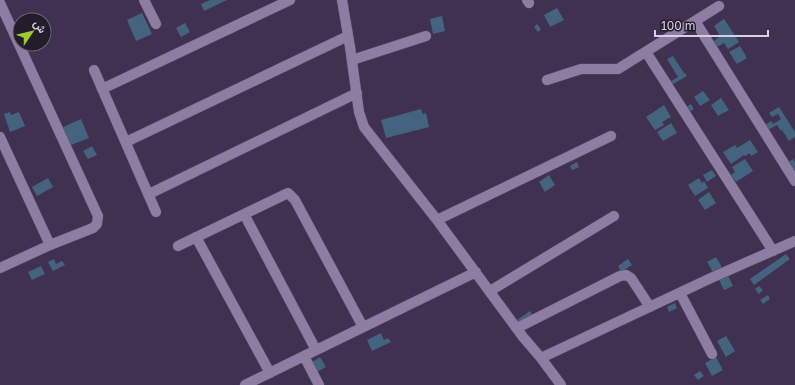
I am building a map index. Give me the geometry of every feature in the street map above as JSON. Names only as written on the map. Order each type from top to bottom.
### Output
[{"type":"street","points":[[144,0],[156,24]]},
{"type":"street","points":[[102,89],[290,0]]},
{"type":"street","points":[[342,0],[356,93],[360,116],[364,127],[437,220],[516,328],[561,385]]},
{"type":"street","points":[[0,3],[98,216],[97,224],[93,228],[50,245],[0,268]]},
{"type":"street","points":[[547,80],[581,69],[618,69],[719,6]]},
{"type":"street","points":[[695,21],[795,181]]},
{"type":"street","points":[[126,142],[348,36]]},
{"type":"street","points":[[352,60],[426,36]]},
{"type":"street","points":[[646,52],[773,251]]},
{"type":"street","points":[[94,70],[156,212]]},
{"type":"street","points":[[148,194],[356,93]]},
{"type":"street","points":[[437,220],[611,136]]},
{"type":"street","points":[[0,137],[50,245]]},
{"type":"street","points":[[178,246],[288,193],[295,200],[363,327]]},
{"type":"street","points":[[244,214],[316,350]]},
{"type":"street","points":[[490,291],[614,216]]},
{"type":"street","points":[[196,237],[270,373]]},
{"type":"street","points":[[541,358],[795,241]]},
{"type":"street","points":[[245,385],[476,272]]},
{"type":"street","points":[[516,328],[620,276],[626,275],[631,278],[650,307]]},
{"type":"street","points":[[680,293],[712,354]]},
{"type":"street","points":[[304,356],[318,385]]},
{"type":"building","points":[[210,0],[227,0],[204,11],[201,4]]},
{"type":"building","points":[[557,8],[564,20],[550,27],[544,15]]},
{"type":"building","points":[[142,13],[152,34],[136,41],[127,20]]},
{"type":"building","points":[[442,16],[445,31],[433,34],[430,19]]},
{"type":"building","points":[[724,19],[739,42],[728,49],[724,43],[717,47],[714,41],[720,36],[714,26]]},
{"type":"building","points":[[185,23],[190,32],[181,37],[176,28]]},
{"type":"building","points":[[537,24],[541,29],[538,32],[534,27]]},
{"type":"building","points":[[740,46],[747,58],[737,64],[729,52]]},
{"type":"building","points":[[673,56],[687,76],[673,84],[671,81],[678,77],[667,59]]},
{"type":"building","points":[[703,91],[710,100],[700,106],[694,97]]},
{"type":"building","points":[[721,98],[729,110],[718,116],[711,105]]},
{"type":"building","points":[[691,104],[694,109],[689,112],[686,107]]},
{"type":"building","points":[[664,105],[671,117],[662,122],[664,125],[655,130],[646,117]]},
{"type":"building","points":[[779,107],[795,132],[795,137],[789,141],[777,125],[768,130],[765,125],[771,121],[773,124],[781,119],[778,114],[772,117],[769,113]]},
{"type":"building","points":[[421,109],[423,114],[426,113],[429,127],[386,138],[381,120]]},
{"type":"building","points":[[10,112],[11,115],[19,112],[25,126],[10,132],[4,114]]},
{"type":"building","points":[[81,119],[89,138],[68,146],[61,128]]},
{"type":"building","points":[[671,123],[677,133],[663,141],[657,132]]},
{"type":"building","points":[[750,140],[758,152],[751,156],[750,153],[745,156],[744,155],[731,164],[723,152],[735,145],[737,148]]},
{"type":"building","points":[[92,146],[97,155],[88,159],[83,151]]},
{"type":"building","points":[[745,159],[753,171],[736,182],[731,175],[735,172],[732,167]]},
{"type":"building","points":[[793,159],[795,162],[795,170],[793,171],[787,163]]},
{"type":"building","points":[[577,162],[579,167],[572,170],[570,166]]},
{"type":"building","points":[[712,170],[716,176],[707,182],[703,175]]},
{"type":"building","points":[[549,175],[555,185],[545,192],[539,182]]},
{"type":"building","points":[[48,178],[53,187],[37,196],[32,187]]},
{"type":"building","points":[[699,178],[702,183],[704,181],[708,188],[695,196],[688,185]]},
{"type":"building","points":[[709,192],[716,203],[705,210],[698,200]]},
{"type":"building","points":[[786,254],[790,259],[754,285],[750,279]]},
{"type":"building","points":[[716,257],[722,267],[713,272],[707,262]]},
{"type":"building","points":[[54,259],[56,264],[62,261],[65,265],[53,271],[48,262]]},
{"type":"building","points":[[628,259],[632,265],[621,272],[618,266]]},
{"type":"building","points":[[41,266],[45,274],[32,280],[28,272]]},
{"type":"building","points":[[728,275],[733,286],[724,290],[719,280]]},
{"type":"building","points":[[759,286],[763,290],[759,294],[755,289]]},
{"type":"building","points":[[768,295],[770,299],[763,304],[760,300]]},
{"type":"building","points":[[675,303],[677,308],[669,312],[667,307]]},
{"type":"building","points":[[530,311],[533,316],[520,325],[517,320]]},
{"type":"building","points":[[381,333],[384,340],[388,338],[391,342],[372,351],[367,340]]},
{"type":"building","points":[[726,336],[735,351],[726,357],[717,341]]},
{"type":"building","points":[[320,357],[326,367],[315,373],[309,364]]},
{"type":"building","points":[[716,357],[723,370],[712,376],[705,363]]},
{"type":"building","points":[[700,371],[704,376],[698,380],[694,375]]}]
